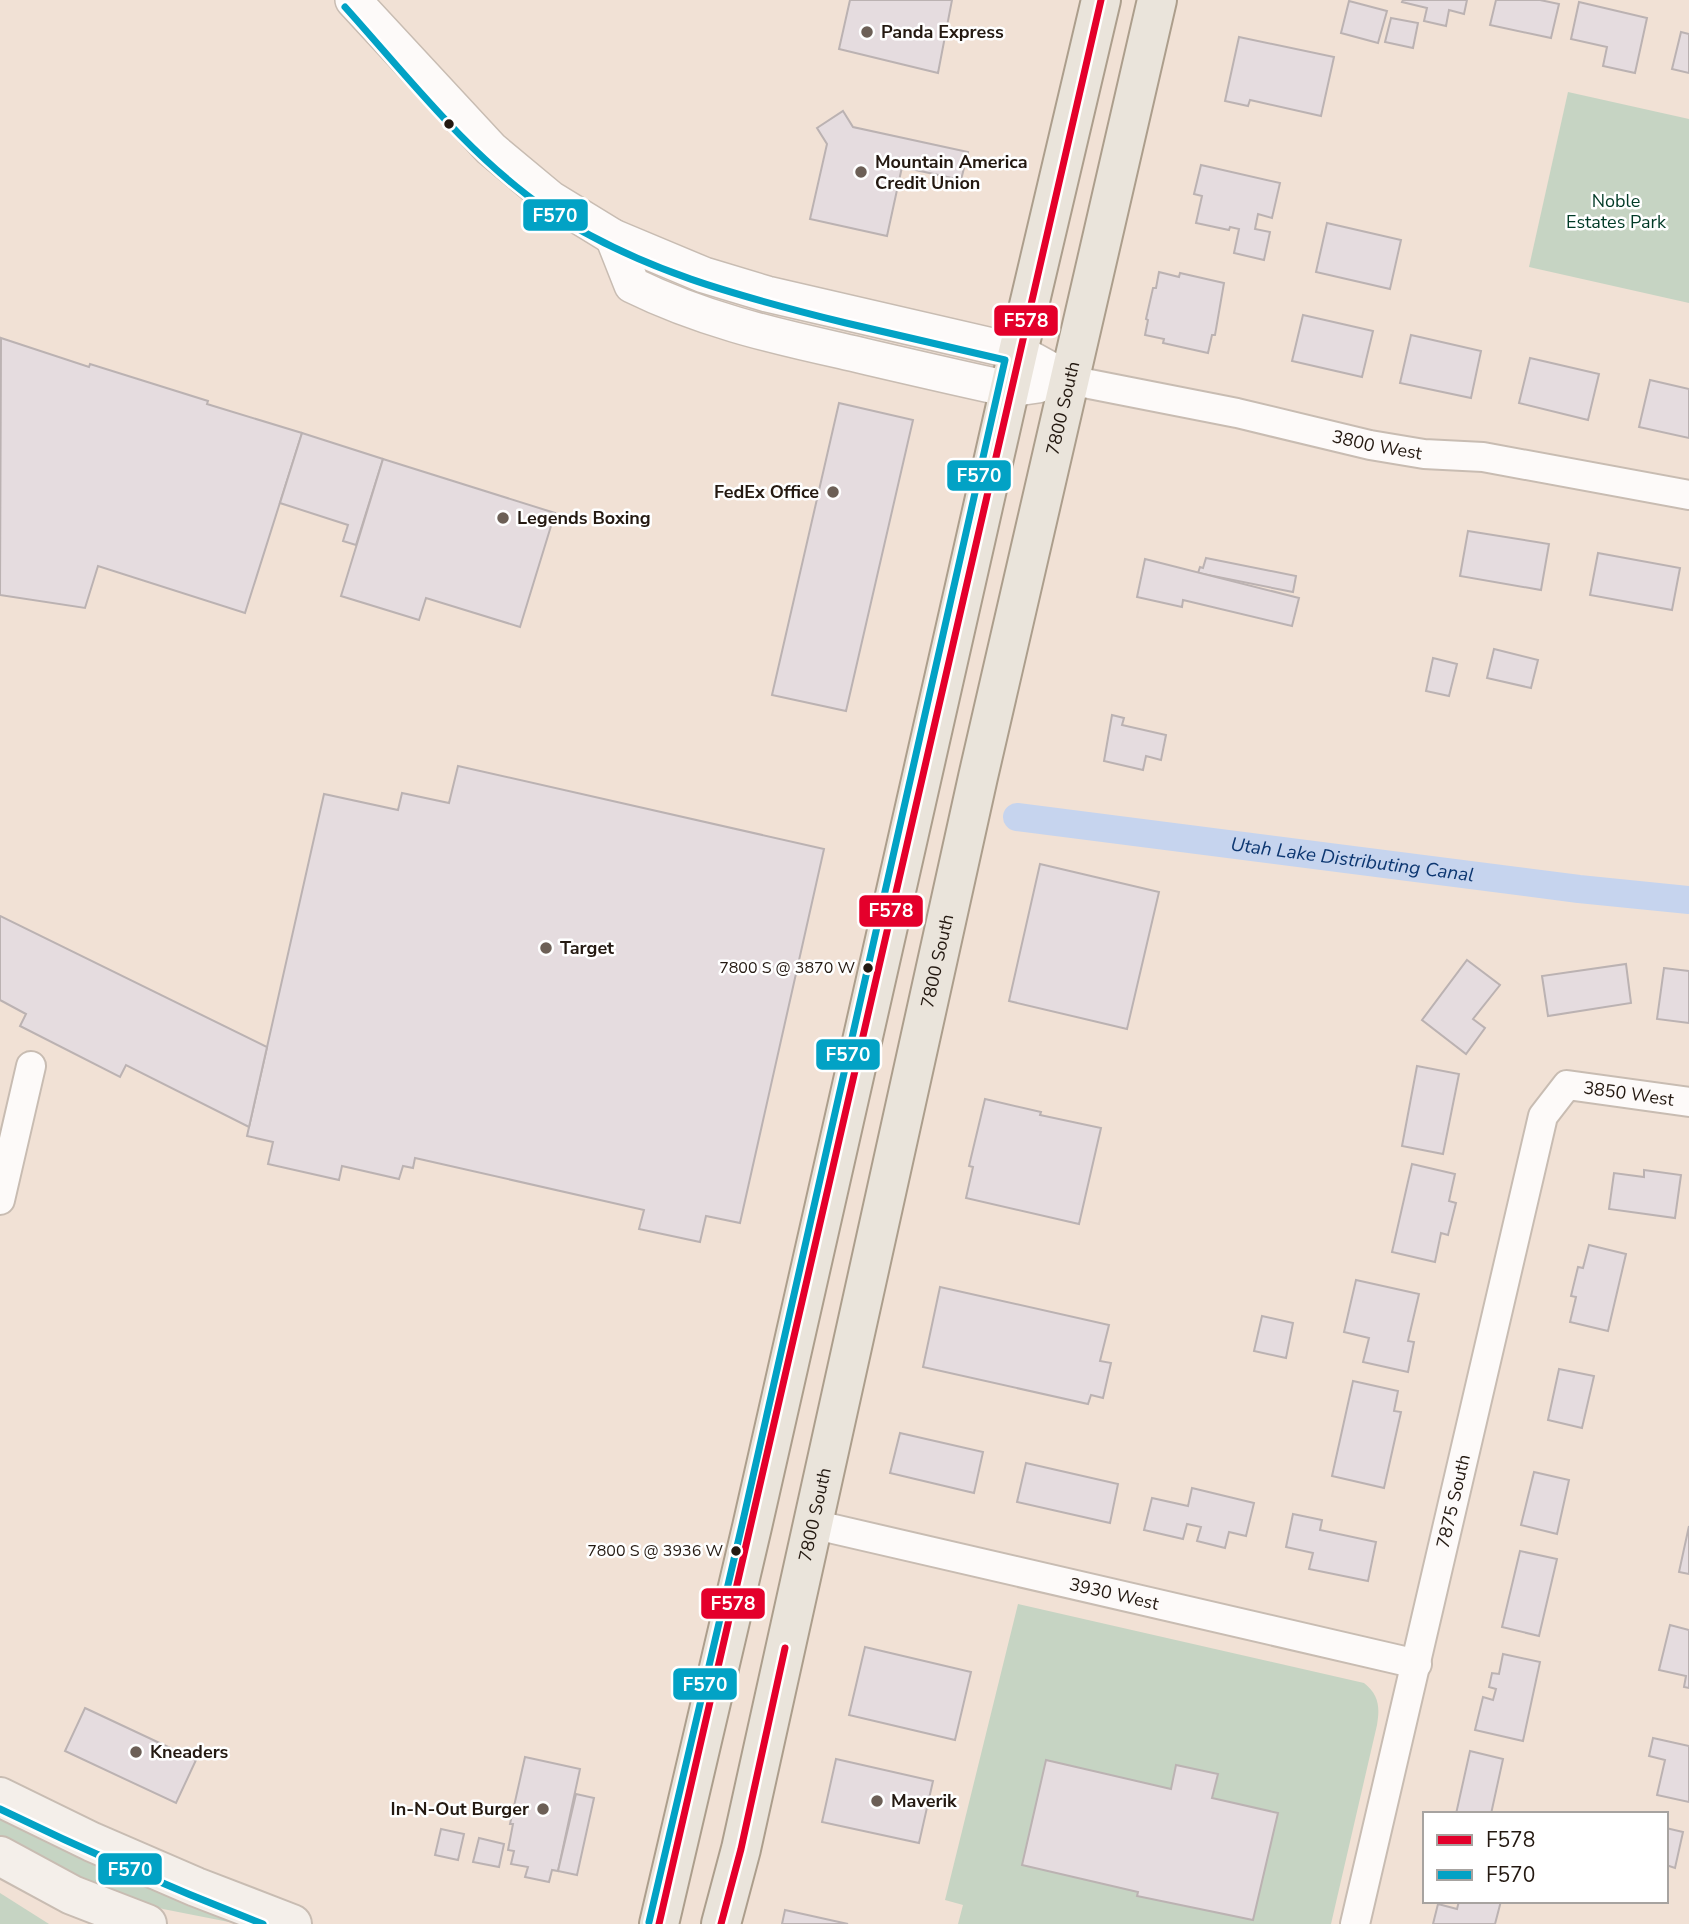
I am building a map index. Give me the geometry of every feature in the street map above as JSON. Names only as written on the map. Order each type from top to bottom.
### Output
[{"type":"main road","points":[[659,1924],[752,1527],[1009,390],[1101,0]]},
{"type":"main road","name":"7800 South","points":[[721,1924],[741,1849],[923,1026],[1157,0]]},
{"type":"main road","points":[[916,808],[931,828],[935,873],[907,993],[908,1017],[923,1026]]},
{"type":"main road","points":[[0,1797],[103,1847],[292,1924]]},
{"type":"main road","points":[[0,1856],[72,1895],[147,1924]]},
{"type":"street","points":[[353,0],[491,149],[551,199],[613,237],[704,275],[767,294],[1018,352],[1069,380]]},
{"type":"street","points":[[613,237],[632,285],[691,311],[734,326],[1009,390],[1069,380]]},
{"type":"street","name":"3800 West","points":[[1069,380],[1237,413],[1370,445],[1424,454],[1483,457],[1689,495]]},
{"type":"street","points":[[0,1200],[32,1066]]},
{"type":"street","name":"3850 West","points":[[1567,1086],[1689,1101]]},
{"type":"street","name":"7875 South","points":[[1355,1924],[1543,1116],[1567,1086]]},
{"type":"street","name":"3930 West","points":[[812,1524],[1417,1664]]},
{"type":"green space","name":"Noble Estates Park","points":[[1568,92],[1689,119],[1689,303],[1529,267]]},
{"type":"green space","points":[[1018,1604],[1364,1683],[1373,1692],[1377,1702],[1377,1725],[1331,1924],[958,1924],[963,1905],[945,1900]]},
{"type":"green space","points":[[0,1816],[239,1924],[163,1909],[64,1873],[0,1841]]},
{"type":"green space","points":[[0,1893],[49,1924],[0,1924]]},
{"type":"building","points":[[850,0],[952,0],[938,73],[839,49]]},
{"type":"building","points":[[1467,0],[1464,14],[1449,10],[1446,26],[1424,21],[1427,8],[1402,2]]},
{"type":"building","points":[[1496,0],[1540,0],[1559,4],[1551,38],[1490,25]]},
{"type":"building","points":[[1349,1],[1387,11],[1378,43],[1341,33]]},
{"type":"building","points":[[1579,2],[1647,18],[1635,73],[1603,66],[1607,47],[1571,39]]},
{"type":"building","points":[[1391,18],[1418,23],[1413,48],[1385,42]]},
{"type":"building","points":[[1681,32],[1689,34],[1689,73],[1672,69]]},
{"type":"building","points":[[1239,37],[1334,57],[1321,116],[1250,100],[1248,106],[1225,101]]},
{"type":"building","name":"Mountain America Credit Union","points":[[843,111],[853,127],[968,152],[961,180],[902,167],[887,236],[810,219],[827,144],[817,128]]},
{"type":"building","points":[[1201,165],[1280,183],[1272,218],[1258,214],[1255,229],[1270,232],[1264,260],[1234,253],[1239,229],[1230,227],[1229,230],[1196,223],[1202,196],[1194,194]]},
{"type":"building","points":[[1327,223],[1401,240],[1390,289],[1316,272]]},
{"type":"building","points":[[1159,272],[1179,277],[1180,273],[1224,283],[1215,335],[1212,335],[1208,353],[1163,343],[1164,339],[1145,335],[1146,319]]},
{"type":"building","points":[[1303,315],[1373,331],[1362,377],[1292,361]]},
{"type":"building","points":[[1411,335],[1481,351],[1471,398],[1400,383]]},
{"type":"building","points":[[1,338],[89,367],[90,364],[208,401],[207,404],[302,433],[245,613],[98,566],[85,608],[0,595]]},
{"type":"building","points":[[1530,358],[1599,374],[1588,420],[1519,403]]},
{"type":"building","points":[[1650,380],[1689,389],[1689,438],[1639,427]]},
{"type":"building","points":[[839,403],[913,420],[846,711],[772,695]]},
{"type":"building","points":[[302,433],[383,459],[356,545],[343,541],[348,525],[280,503]]},
{"type":"building","points":[[383,459],[555,513],[520,627],[426,598],[419,620],[341,596]]},
{"type":"building","points":[[1468,531],[1549,544],[1541,590],[1460,576]]},
{"type":"building","points":[[1598,553],[1680,568],[1672,610],[1590,595]]},
{"type":"building","points":[[1206,558],[1296,576],[1293,592],[1198,573]]},
{"type":"building","points":[[1145,559],[1299,598],[1292,626],[1183,600],[1182,607],[1137,597]]},
{"type":"building","points":[[1494,649],[1538,660],[1531,688],[1487,678]]},
{"type":"building","points":[[1433,658],[1457,664],[1449,696],[1426,691]]},
{"type":"building","points":[[1112,715],[1124,718],[1122,725],[1166,735],[1161,760],[1146,756],[1143,770],[1104,761]]},
{"type":"building","name":"Target","points":[[458,766],[824,849],[740,1223],[706,1216],[700,1242],[639,1229],[644,1210],[415,1158],[413,1168],[403,1166],[399,1179],[342,1166],[339,1180],[268,1164],[273,1142],[247,1136],[324,794],[398,810],[402,793],[449,803]]},
{"type":"building","points":[[1040,864],[1159,892],[1127,1029],[1009,1001]]},
{"type":"building","points":[[0,916],[267,1047],[249,1127],[126,1065],[120,1077],[20,1026],[26,1014],[0,1000]]},
{"type":"building","points":[[1467,960],[1500,985],[1473,1019],[1485,1028],[1466,1054],[1422,1020]]},
{"type":"building","points":[[1626,964],[1631,1003],[1548,1016],[1542,976]]},
{"type":"building","points":[[1664,968],[1689,971],[1689,1023],[1657,1019]]},
{"type":"building","points":[[1417,1066],[1459,1074],[1443,1154],[1402,1146]]},
{"type":"building","points":[[985,1099],[1041,1112],[1040,1115],[1101,1128],[1079,1224],[966,1198],[973,1167],[969,1166]]},
{"type":"building","points":[[1412,1164],[1455,1174],[1449,1201],[1456,1203],[1448,1235],[1441,1233],[1435,1262],[1392,1252]]},
{"type":"building","points":[[1644,1170],[1681,1175],[1675,1218],[1609,1209],[1614,1173],[1644,1177]]},
{"type":"building","points":[[1589,1245],[1626,1254],[1608,1331],[1570,1322],[1576,1297],[1571,1296],[1578,1267],[1583,1268]]},
{"type":"building","points":[[1356,1280],[1419,1294],[1408,1341],[1414,1342],[1408,1372],[1363,1362],[1369,1338],[1344,1332]]},
{"type":"building","points":[[940,1287],[1109,1325],[1100,1361],[1111,1363],[1103,1398],[1091,1395],[1088,1404],[923,1367]]},
{"type":"building","points":[[1262,1316],[1293,1323],[1286,1358],[1254,1351]]},
{"type":"building","points":[[1559,1369],[1594,1376],[1582,1428],[1548,1420]]},
{"type":"building","points":[[1353,1381],[1398,1391],[1394,1411],[1401,1412],[1384,1488],[1332,1476]]},
{"type":"building","points":[[900,1433],[983,1452],[974,1493],[890,1473]]},
{"type":"building","points":[[1026,1463],[1118,1484],[1110,1523],[1017,1502]]},
{"type":"building","points":[[1534,1472],[1569,1480],[1557,1534],[1521,1525]]},
{"type":"building","points":[[1192,1488],[1254,1503],[1246,1536],[1229,1532],[1225,1548],[1197,1541],[1201,1527],[1187,1524],[1183,1539],[1144,1530],[1152,1498],[1188,1506]]},
{"type":"building","points":[[1293,1514],[1322,1520],[1320,1530],[1376,1542],[1368,1581],[1309,1569],[1313,1553],[1286,1547]]},
{"type":"building","points":[[1689,1526],[1689,1574],[1679,1572]]},
{"type":"building","points":[[1520,1551],[1557,1559],[1539,1636],[1502,1627]]},
{"type":"building","points":[[1670,1625],[1689,1630],[1689,1688],[1684,1687],[1686,1676],[1659,1670]]},
{"type":"building","points":[[865,1647],[971,1672],[955,1740],[849,1715]]},
{"type":"building","points":[[1503,1654],[1540,1662],[1523,1741],[1475,1730],[1483,1697],[1493,1700],[1496,1689],[1489,1687],[1492,1673],[1499,1674]]},
{"type":"building","points":[[85,1708],[196,1760],[176,1803],[65,1751]]},
{"type":"building","points":[[1653,1738],[1689,1746],[1689,1802],[1657,1795],[1665,1760],[1649,1756]]},
{"type":"building","points":[[1470,1751],[1503,1759],[1491,1812],[1456,1812]]},
{"type":"building","name":"In-N-Out Burger","points":[[525,1757],[580,1769],[558,1871],[552,1870],[549,1882],[525,1877],[528,1867],[511,1864],[514,1851],[508,1850],[513,1824],[510,1824]]},
{"type":"building","name":"Maverik","points":[[836,1759],[933,1781],[919,1843],[822,1822]]},
{"type":"building","points":[[1046,1760],[1171,1789],[1176,1765],[1218,1774],[1212,1798],[1278,1813],[1253,1920],[1137,1896],[1138,1892],[1022,1865]]},
{"type":"building","points":[[576,1794],[594,1798],[577,1875],[558,1871]]},
{"type":"building","points":[[1668,1828],[1683,1832],[1675,1868],[1668,1866]]},
{"type":"building","points":[[441,1829],[464,1834],[458,1860],[435,1855]]},
{"type":"building","points":[[479,1838],[504,1844],[499,1867],[473,1862]]},
{"type":"building","points":[[1458,1903],[1500,1903],[1495,1924],[1433,1924],[1438,1904],[1457,1909]]},
{"type":"building","points":[[785,1910],[848,1924],[782,1924]]},
{"type":"waterway","name":"Utah Lake Distributing Canal","points":[[1017,817],[1579,889],[1689,900]]},
{"type":"transit line","name":"F578","points":[[659,1924],[1101,0]]},
{"type":"transit line","name":"F570","points":[[345,7],[465,140],[518,188],[581,230],[653,265],[729,292],[846,323],[1005,360],[742,1525],[649,1922]]},
{"type":"transit line","name":"F578","points":[[721,1924],[741,1849],[785,1648]]},
{"type":"transit line","name":"F570","points":[[0,1809],[130,1869],[263,1924]]},
{"type":"place","name":"Panda Express","points":[[867,32]]},
{"type":"place","name":"Mountain America Credit Union","points":[[861,172]]},
{"type":"place","name":"FedEx Office","points":[[833,492]]},
{"type":"place","name":"Legends Boxing","points":[[503,518]]},
{"type":"place","name":"Target","points":[[546,948]]},
{"type":"place","name":"7800 S @ 3870 W","points":[[868,968]]},
{"type":"place","name":"7800 S @ 3936 W","points":[[736,1551]]},
{"type":"place","name":"Kneaders","points":[[136,1752]]},
{"type":"place","name":"Maverik","points":[[877,1801]]},
{"type":"place","name":"In-N-Out Burger","points":[[543,1809]]}]
